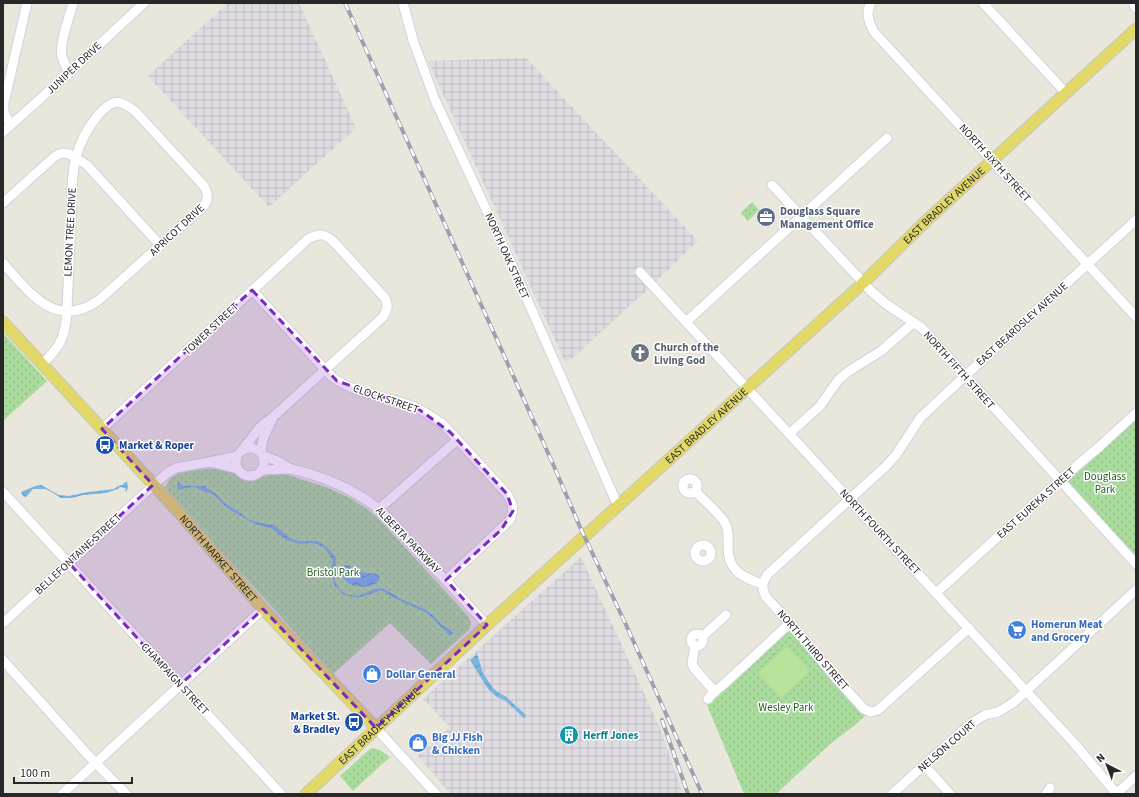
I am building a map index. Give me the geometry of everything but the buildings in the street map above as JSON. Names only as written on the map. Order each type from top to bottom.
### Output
[{"type":"main road","name":"EAST BRADLEY AVENUE","points":[[306,794],[487,625],[863,283],[927,220],[992,160],[1105,56],[1135,31]]},
{"type":"main road","name":"NORTH MARKET STREET","points":[[3,322],[153,485],[263,609],[376,728]]},
{"type":"street","points":[[11,124],[4,115],[3,109],[27,3]]},
{"type":"street","points":[[69,73],[62,56],[62,50],[73,3]]},
{"type":"street","name":"JUNIPER DRIVE","points":[[3,132],[144,3]]},
{"type":"street","name":"NORTH OAK STREET","points":[[403,3],[413,40],[435,100],[491,219],[618,506]]},
{"type":"street","name":"NORTH SIXTH STREET","points":[[871,3],[869,7],[868,20],[874,32],[1136,317]]},
{"type":"street","points":[[983,3],[1066,93]]},
{"type":"street","points":[[1133,3],[1136,8]]},
{"type":"street","name":"APRICOT DRIVE","points":[[67,311],[76,311],[96,303],[204,206],[208,197],[204,186],[135,111],[121,102],[110,104]]},
{"type":"street","name":"LEMON TREE DRIVE","points":[[42,364],[58,348],[65,331],[72,185],[78,150],[90,126],[110,104]]},
{"type":"street","points":[[686,322],[886,138]]},
{"type":"street","points":[[3,203],[54,157],[63,153],[69,154],[87,165],[160,245]]},
{"type":"street","name":"NORTH FIFTH STREET","points":[[772,185],[872,292],[886,304],[922,328],[1059,481],[1136,564]]},
{"type":"street","name":"EAST BEARDSLEY AVENUE","points":[[762,584],[768,574],[886,466],[896,455],[920,418],[1136,220]]},
{"type":"street","name":"TOWER STREET","points":[[102,429],[308,239],[315,235],[322,234],[334,242],[385,298],[388,304],[383,317],[325,370]]},
{"type":"street","points":[[3,263],[40,302],[48,307],[67,311]]},
{"type":"street","name":"NORTH FOURTH STREET","points":[[640,272],[1026,690],[1074,743],[1117,794]]},
{"type":"street","name":"CLOCK STREET","points":[[252,290],[334,378],[344,384],[417,408],[434,418],[444,425],[507,494],[511,501],[513,511],[509,521],[446,580]]},
{"type":"street","points":[[789,434],[820,406],[840,379],[849,371],[881,351],[913,323]]},
{"type":"street","points":[[238,469],[236,465],[240,453],[261,426],[325,370]]},
{"type":"street","name":"EAST EUREKA STREET","points":[[936,593],[1136,413]]},
{"type":"street","points":[[262,454],[263,439],[273,417]]},
{"type":"street","points":[[379,509],[457,440]]},
{"type":"street","points":[[153,485],[167,473],[176,468],[209,462],[253,448],[257,449],[262,454],[265,461],[259,474],[250,476],[245,475],[238,469],[209,462]]},
{"type":"street","name":"ALBERTA PARKWAY","points":[[262,454],[291,469],[326,479],[368,501],[379,509],[487,625]]},
{"type":"street","name":"ALBERTA PARKWAY","points":[[262,470],[291,469]]},
{"type":"street","name":"BELLEFONTAINE STREET","points":[[3,623],[153,485]]},
{"type":"street","points":[[695,491],[726,525],[728,531],[728,553],[730,562],[734,568],[741,575],[762,584]]},
{"type":"street","name":"CHAMPAIGN STREET","points":[[3,492],[281,794]]},
{"type":"street","points":[[711,553],[728,553]]},
{"type":"street","name":"NORTH THIRD STREET","points":[[762,584],[763,592],[766,597],[835,677],[864,709],[870,712],[878,710],[888,702],[969,628]]},
{"type":"street","name":"NELSON COURT","points":[[892,794],[970,724],[981,717],[1006,708],[1136,590]]},
{"type":"street","points":[[62,794],[263,609]]},
{"type":"street","points":[[715,692],[694,668],[692,663],[694,646],[690,642],[692,636],[697,634],[702,637],[726,615]]},
{"type":"street","points":[[708,699],[790,623]]},
{"type":"street","points":[[3,660],[126,794]]},
{"type":"street","name":"NORTH MARKET STREET","points":[[376,728],[436,794]]},
{"type":"street","points":[[924,765],[950,794]]},
{"type":"street","points":[[1117,794],[1136,776]]},
{"type":"highlighted area","points":[[252,290],[337,381],[417,408],[450,432],[507,494],[513,511],[501,530],[446,580],[487,625],[376,728],[263,609],[180,685],[69,563],[153,485],[102,429]]},
{"type":"shaded area","points":[[228,3],[299,3],[356,128],[269,207],[148,76]]},
{"type":"shaded area","points":[[526,58],[698,241],[566,364],[428,61]]},
{"type":"shaded area","points":[[581,557],[660,728],[683,794],[451,794],[418,756],[450,727],[423,699]]},
{"type":"green space","points":[[752,202],[759,210],[748,221],[741,213]]},
{"type":"green space","points":[[3,333],[47,381],[3,421]]},
{"type":"green space","name":"Douglass Park","points":[[1136,414],[1136,560],[1062,481]]},
{"type":"green space","name":"Bristol Park","points":[[224,468],[249,481],[271,473],[285,474],[326,487],[350,498],[367,509],[377,517],[469,617],[471,624],[469,630],[431,664],[390,623],[333,674],[169,494],[166,488],[170,479],[181,473],[196,470]]},
{"type":"green space","name":"Wesley Park","points":[[790,624],[867,714],[829,745],[776,794],[744,794],[707,705]]},
{"type":"green space","points":[[787,646],[810,671],[781,698],[758,673]]},
{"type":"green space","points":[[371,748],[380,750],[390,757],[353,791],[340,776]]},
{"type":"water","points":[[127,481],[128,488],[126,492],[126,488],[120,487],[106,493],[83,495],[71,498],[61,498],[45,489],[33,489],[26,497],[23,496],[21,492],[41,485],[59,495],[69,496],[114,489]]},
{"type":"water","points":[[179,482],[182,486],[204,486],[248,519],[274,525],[291,539],[299,541],[317,541],[323,544],[336,558],[335,581],[340,590],[346,594],[358,596],[374,589],[383,588],[401,599],[424,609],[453,633],[450,636],[427,613],[396,599],[382,590],[361,597],[344,595],[334,585],[332,567],[333,561],[325,548],[316,544],[299,544],[287,540],[271,528],[255,524],[230,510],[211,493],[195,487],[179,490],[177,485]]},
{"type":"water","points":[[346,565],[366,573],[378,574],[380,579],[377,583],[366,587],[352,585],[346,581],[343,576],[343,568]]},
{"type":"water","points":[[477,654],[483,673],[493,688],[505,696],[526,715],[524,718],[509,704],[497,697],[488,689],[470,660]]},
{"type":"railway","points":[[345,3],[580,527],[702,794]]},
{"type":"railway","points":[[662,720],[688,794]]},
{"type":"place","name":"Douglass Square Management Office","points":[[766,217]]},
{"type":"place","name":"Church of the Living God","points":[[640,353]]},
{"type":"place","name":"Market & Roper","points":[[105,445]]},
{"type":"place","name":"Homerun Meat and Grocery","points":[[1017,630]]},
{"type":"place","name":"Dollar General","points":[[372,674]]},
{"type":"place","name":"Market St. & Bradley","points":[[354,722]]},
{"type":"place","name":"Herff Jones","points":[[569,735]]},
{"type":"place","name":"Big JJ Fish & Chicken","points":[[418,743]]}]
